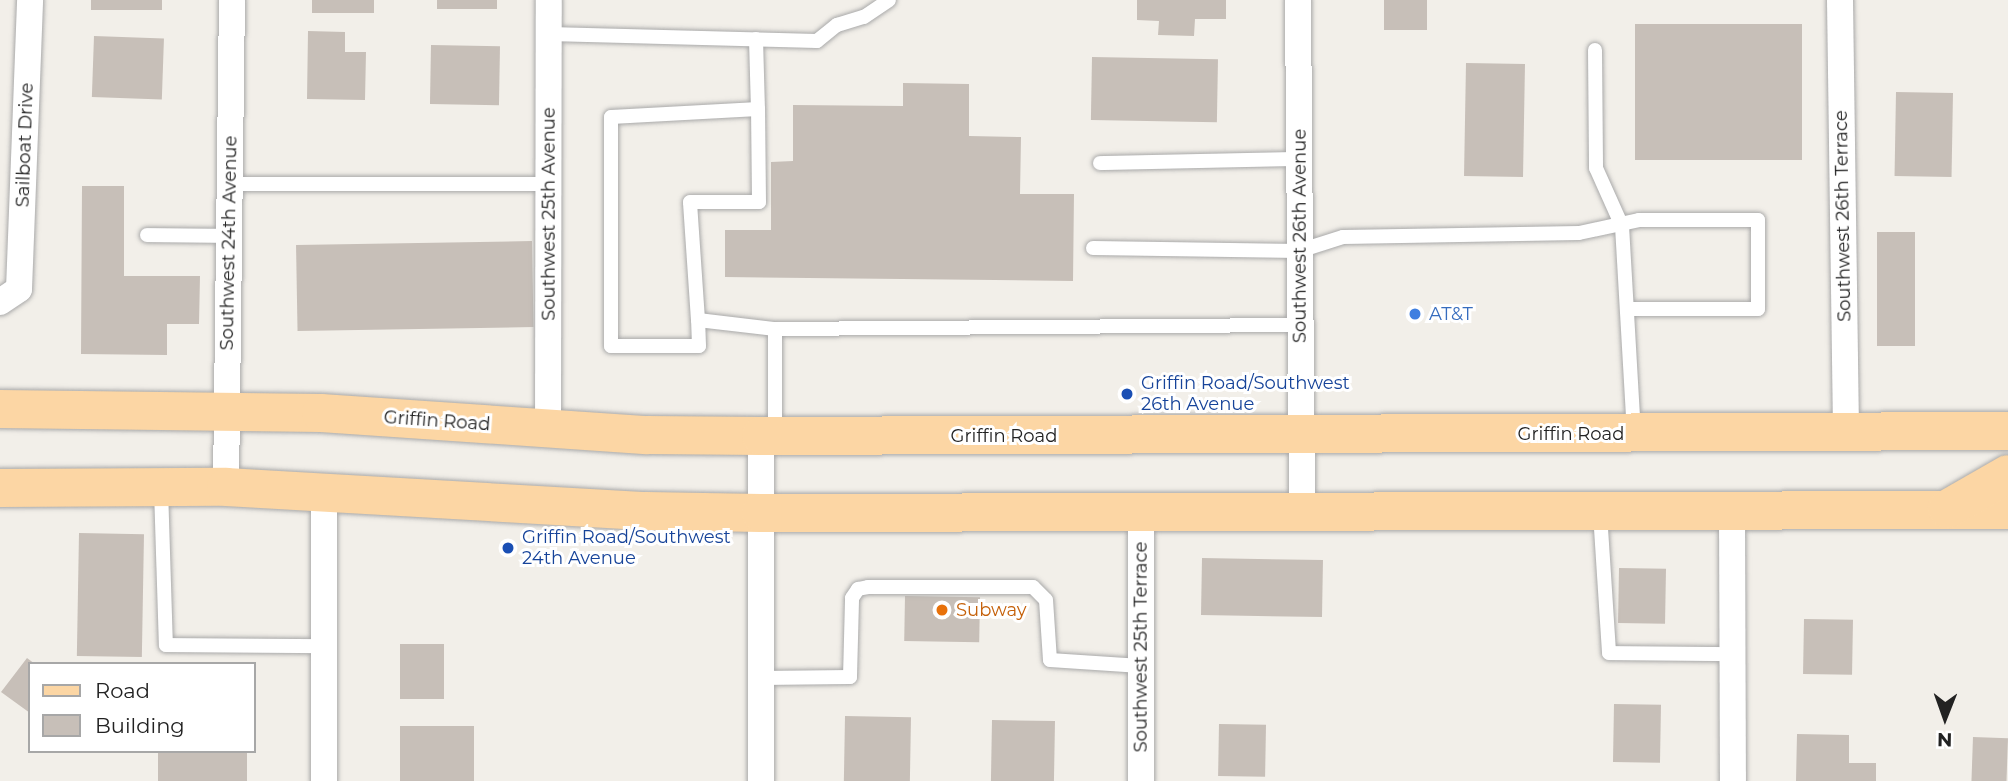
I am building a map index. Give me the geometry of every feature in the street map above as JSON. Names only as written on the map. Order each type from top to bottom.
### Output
[{"type":"main road","name":"Griffin Road","points":[[0,409],[227,410],[548,429],[768,436],[2008,431]]},
{"type":"main road","points":[[1945,510],[2008,474]]},
{"type":"main road","points":[[0,488],[226,487],[324,490],[646,511],[761,513],[1302,514],[2008,510]]},
{"type":"street","name":"Sailboat Drive","points":[[10,296],[30,0]]},
{"type":"street","name":"Southwest 24th Avenue","points":[[226,487],[232,0]]},
{"type":"street","name":"Southwest 25th Avenue","points":[[548,429],[549,0]]},
{"type":"street","name":"Southwest 26th Avenue","points":[[1298,0],[1302,514]]},
{"type":"street","name":"Southwest 26th Terrace","points":[[1840,0],[1846,432]]},
{"type":"street","points":[[761,781],[761,513],[768,436]]},
{"type":"street","points":[[324,490],[324,781]]},
{"type":"street","points":[[1732,511],[1733,781]]},
{"type":"street","name":"Southwest 25th Terrace","points":[[1141,513],[1141,781]]},
{"type":"lane","points":[[549,34],[817,41],[837,25],[864,17],[889,0]]},
{"type":"lane","points":[[756,39],[758,109],[759,202],[690,202],[699,346],[611,346],[611,117],[758,109]]},
{"type":"lane","points":[[1595,50],[1595,168],[1622,226],[1634,433]]},
{"type":"lane","points":[[1100,163],[1299,159]]},
{"type":"lane","points":[[230,184],[549,184]]},
{"type":"lane","points":[[1093,248],[1299,251],[1343,237],[1579,233],[1622,226],[1639,220],[1758,220],[1758,309],[1627,309]]},
{"type":"lane","points":[[147,235],[230,236]]},
{"type":"lane","points":[[698,320],[775,329],[1300,324]]},
{"type":"lane","points":[[768,436],[775,329]]},
{"type":"lane","points":[[161,487],[166,645],[324,646]]},
{"type":"lane","points":[[1600,512],[1609,653],[1733,654]]},
{"type":"lane","points":[[761,678],[850,677],[852,598],[858,589],[869,587],[1033,587],[1046,600],[1051,660],[1058,664],[1141,666]]},
{"type":"building","points":[[91,0],[162,0],[162,10],[91,10]]},
{"type":"building","points":[[312,0],[374,0],[374,13],[312,13]]},
{"type":"building","points":[[437,0],[497,0],[497,9],[437,9]]},
{"type":"building","points":[[1137,0],[1226,0],[1226,19],[1195,19],[1194,36],[1158,35],[1159,21],[1137,20]]},
{"type":"building","points":[[1384,0],[1427,0],[1427,30],[1384,30]]},
{"type":"building","points":[[1635,24],[1802,24],[1802,160],[1635,160]]},
{"type":"building","points":[[308,31],[345,32],[345,52],[366,52],[365,100],[307,99]]},
{"type":"building","points":[[94,36],[164,38],[162,99],[92,97]]},
{"type":"building","points":[[431,45],[500,46],[499,105],[430,104]]},
{"type":"building","points":[[1092,57],[1218,59],[1217,122],[1091,120]]},
{"type":"building","points":[[1466,63],[1525,64],[1523,177],[1464,176]]},
{"type":"building","points":[[903,83],[969,84],[969,136],[1021,137],[1020,194],[1074,194],[1073,281],[725,277],[725,230],[771,230],[771,162],[793,161],[793,105],[903,106]]},
{"type":"building","points":[[1896,92],[1953,93],[1952,177],[1895,176]]},
{"type":"building","points":[[82,186],[124,186],[124,276],[200,276],[199,324],[167,324],[167,355],[81,354]]},
{"type":"building","points":[[1877,232],[1915,232],[1915,346],[1877,346]]},
{"type":"building","points":[[532,241],[534,327],[298,331],[296,245]]},
{"type":"building","points":[[79,533],[144,534],[142,657],[77,656]]},
{"type":"building","points":[[1202,558],[1323,560],[1322,617],[1201,615]]},
{"type":"building","points":[[1619,568],[1666,569],[1665,624],[1618,623]]},
{"type":"building","name":"Subway","points":[[905,596],[980,597],[979,642],[904,641]]},
{"type":"building","points":[[1804,619],[1853,620],[1852,675],[1803,674]]},
{"type":"building","points":[[400,644],[444,644],[444,699],[400,699]]},
{"type":"building","points":[[27,658],[32,662],[28,662],[28,712],[1,692]]},
{"type":"building","points":[[1614,704],[1661,705],[1660,763],[1613,762]]},
{"type":"building","points":[[845,716],[911,717],[910,781],[844,781]]},
{"type":"building","points":[[992,720],[1055,721],[1054,781],[991,781]]},
{"type":"building","points":[[1219,724],[1266,725],[1265,777],[1218,776]]},
{"type":"building","points":[[400,726],[474,726],[474,781],[400,781]]},
{"type":"building","points":[[1797,734],[1849,735],[1849,763],[1876,763],[1876,781],[1796,781]]},
{"type":"building","points":[[1973,737],[2008,738],[2006,781],[1971,781]]},
{"type":"building","points":[[158,753],[247,753],[247,781],[158,781]]},
{"type":"place","name":"AT&T","points":[[1415,314]]},
{"type":"place","name":"Griffin Road/Southwest 26th Avenue","points":[[1127,394]]},
{"type":"place","name":"Griffin Road/Southwest 24th Avenue","points":[[508,548]]},
{"type":"place","name":"Subway","points":[[942,610]]}]
